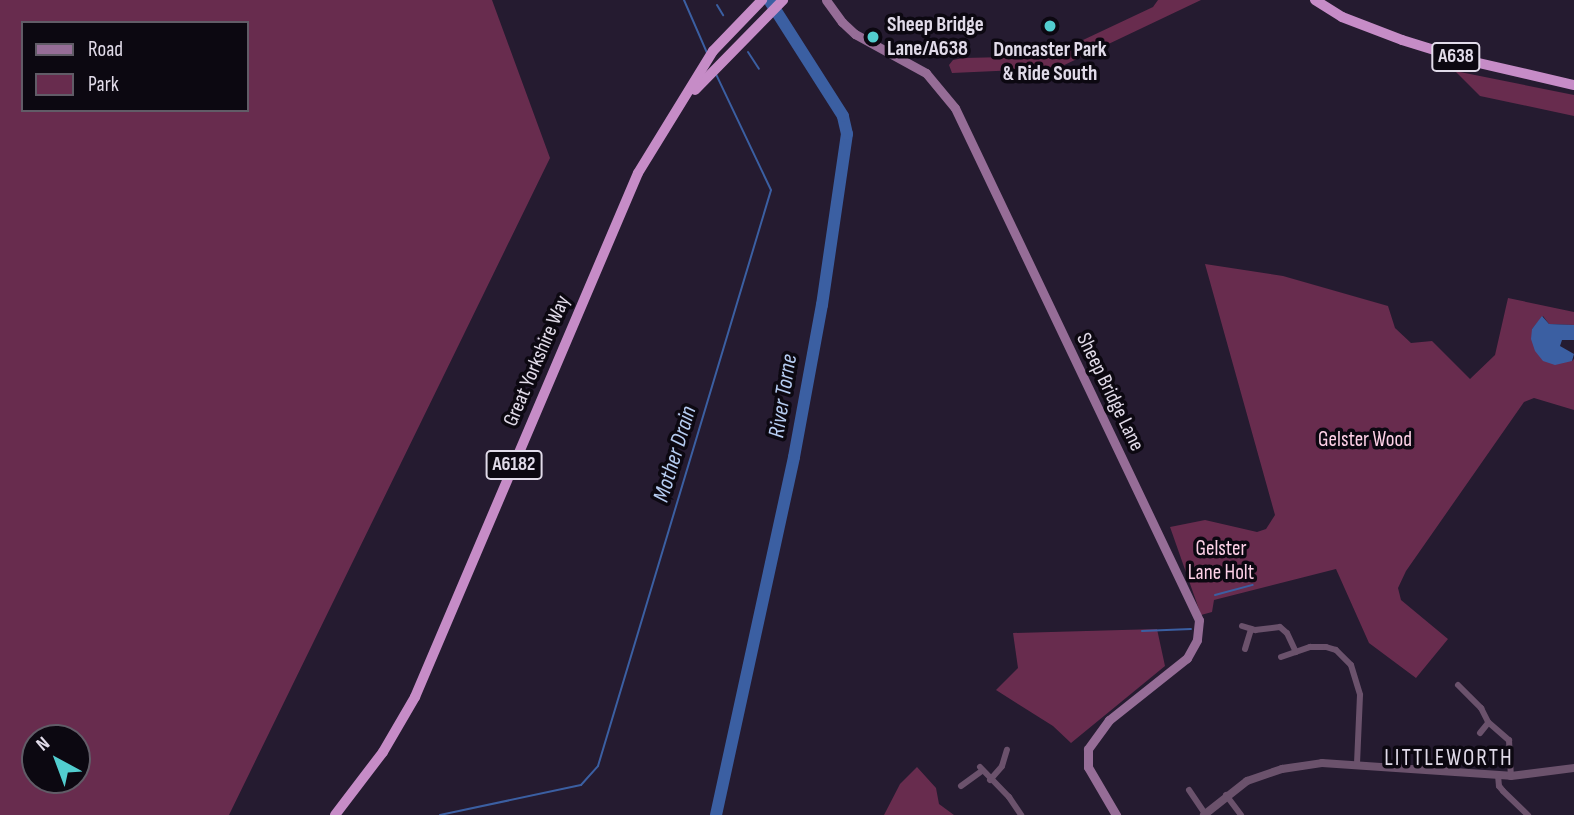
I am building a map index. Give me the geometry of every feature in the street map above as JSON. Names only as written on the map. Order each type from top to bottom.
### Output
[{"type":"highway","name":"Great Yorkshire Way","points":[[705,73],[713,51],[762,0]]},
{"type":"highway","name":"Great Yorkshire Way","points":[[335,815],[383,752],[415,697],[639,173],[678,107],[705,73],[718,64],[761,18],[783,0]]},
{"type":"highway","name":"A638","points":[[1315,0],[1342,17],[1402,40],[1470,61],[1574,85]]},
{"type":"main road","name":"Sheep Bridge Lane","points":[[826,0],[842,22],[855,34],[926,73],[955,108],[1199,620],[1197,639],[1187,658],[1109,720],[1088,748],[1091,777],[1116,815]]},
{"type":"street","points":[[1242,626],[1251,629],[1280,627],[1287,633],[1296,652]]},
{"type":"street","points":[[1245,649],[1251,629]]},
{"type":"street","points":[[1281,657],[1326,647],[1336,650],[1351,665],[1360,695],[1357,764]]},
{"type":"street","points":[[1458,685],[1481,708],[1488,723],[1509,740],[1511,776]]},
{"type":"street","points":[[1480,733],[1488,723]]},
{"type":"street","points":[[990,780],[1002,766],[1007,750]]},
{"type":"street","points":[[1189,790],[1204,815],[1247,781],[1282,769],[1322,763],[1511,776],[1574,768]]},
{"type":"street","points":[[961,786],[981,769],[1009,797],[1021,815]]},
{"type":"street","points":[[1498,775],[1499,786],[1528,815]]},
{"type":"street","points":[[1226,795],[1241,815]]},
{"type":"green space","points":[[0,0],[492,0],[550,158],[229,815],[0,815]]},
{"type":"green space","points":[[1158,0],[1201,0],[1058,68],[952,73],[949,65],[953,60],[963,58],[1049,56],[1153,7]]},
{"type":"green space","points":[[1455,71],[1574,95],[1574,116],[1480,96]]},
{"type":"green space","name":"Gelster Wood","points":[[1205,264],[1283,276],[1388,306],[1395,328],[1411,343],[1432,341],[1470,379],[1495,355],[1508,298],[1574,312],[1574,325],[1549,324],[1543,316],[1532,329],[1572,361],[1574,359],[1574,410],[1534,398],[1524,402],[1406,571],[1398,588],[1401,600],[1448,639],[1416,678],[1369,643],[1336,569],[1214,600],[1212,612],[1201,615],[1170,527],[1205,520],[1257,532],[1266,529],[1275,515]]},
{"type":"green space","points":[[1157,629],[1165,666],[1071,743],[1053,726],[996,690],[1018,668],[1013,633]]},
{"type":"green space","points":[[917,767],[936,788],[939,804],[954,815],[884,815],[900,784]]},
{"type":"water","points":[[1542,316],[1549,324],[1574,325],[1574,340],[1562,340],[1560,346],[1574,354],[1572,361],[1555,365],[1543,361],[1535,351],[1531,339],[1532,329]]},
{"type":"waterway","name":"Mother Drain","points":[[684,0],[707,53]]},
{"type":"waterway","name":"River Torne","points":[[716,815],[794,457],[822,305],[847,134],[843,116],[769,0]]},
{"type":"waterway","points":[[717,5],[723,15]]},
{"type":"waterway","points":[[748,52],[759,69]]},
{"type":"waterway","name":"Mother Drain","points":[[440,815],[581,785],[598,766],[771,190],[716,74]]},
{"type":"waterway","points":[[1215,595],[1253,585]]},
{"type":"waterway","points":[[1142,631],[1191,629]]},
{"type":"place","name":"Doncaster Park & Ride South","points":[[1050,26]]},
{"type":"place","name":"Sheep Bridge Lane/A638","points":[[873,37]]},
{"type":"district","name":"LITTLEWORTH","points":[[1449,758]]},
{"type":"park label","name":"Gelster Lane Holt","points":[[1221,561]]}]
